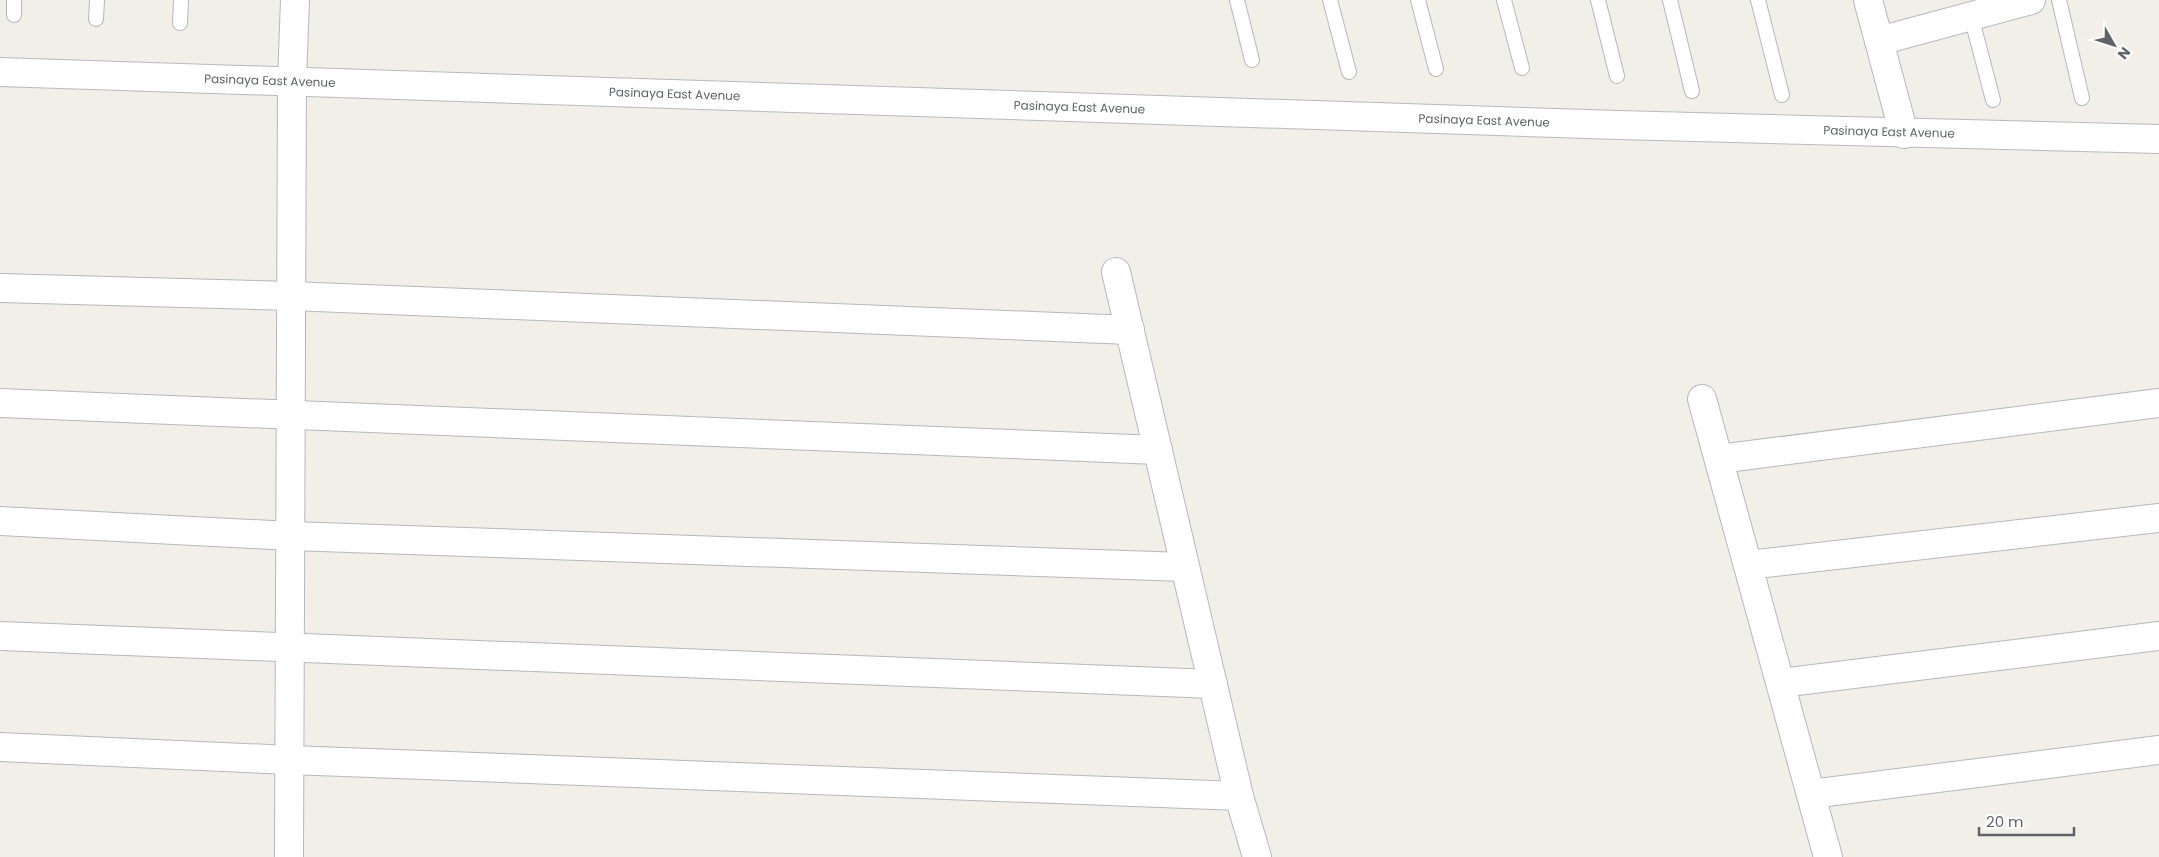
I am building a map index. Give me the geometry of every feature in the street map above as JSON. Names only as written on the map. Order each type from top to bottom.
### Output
[{"type":"street","points":[[289,857],[292,81],[295,0]]},
{"type":"street","points":[[1868,0],[1904,134]]},
{"type":"street","points":[[1879,41],[2031,0]]},
{"type":"street","name":"Pasinaya East Avenue","points":[[0,72],[1904,134],[2159,139]]},
{"type":"street","points":[[1116,272],[1239,796],[1257,857]]},
{"type":"street","points":[[0,288],[292,296],[1130,330]]},
{"type":"street","points":[[1702,399],[1828,857]]},
{"type":"street","points":[[0,403],[1158,450]]},
{"type":"street","points":[[1720,459],[2159,403]]},
{"type":"street","points":[[1748,565],[2159,518]]},
{"type":"street","points":[[0,521],[291,536],[1186,567]]},
{"type":"street","points":[[0,636],[290,649],[1213,684]]},
{"type":"street","points":[[1781,683],[2159,636]]},
{"type":"street","points":[[0,747],[290,760],[1239,796]]},
{"type":"street","points":[[1811,794],[2159,750]]},
{"type":"lane","points":[[14,0],[14,15]]},
{"type":"lane","points":[[96,19],[97,0]]},
{"type":"lane","points":[[180,22],[181,0]]},
{"type":"lane","points":[[1237,0],[1252,60]]},
{"type":"lane","points":[[1330,0],[1349,72]]},
{"type":"lane","points":[[1418,0],[1436,69]]},
{"type":"lane","points":[[1504,0],[1522,68]]},
{"type":"lane","points":[[1598,0],[1617,76]]},
{"type":"lane","points":[[1670,0],[1692,91]]},
{"type":"lane","points":[[1758,0],[1782,95]]},
{"type":"lane","points":[[2059,0],[2082,98]]},
{"type":"lane","points":[[1971,16],[1994,100]]}]
